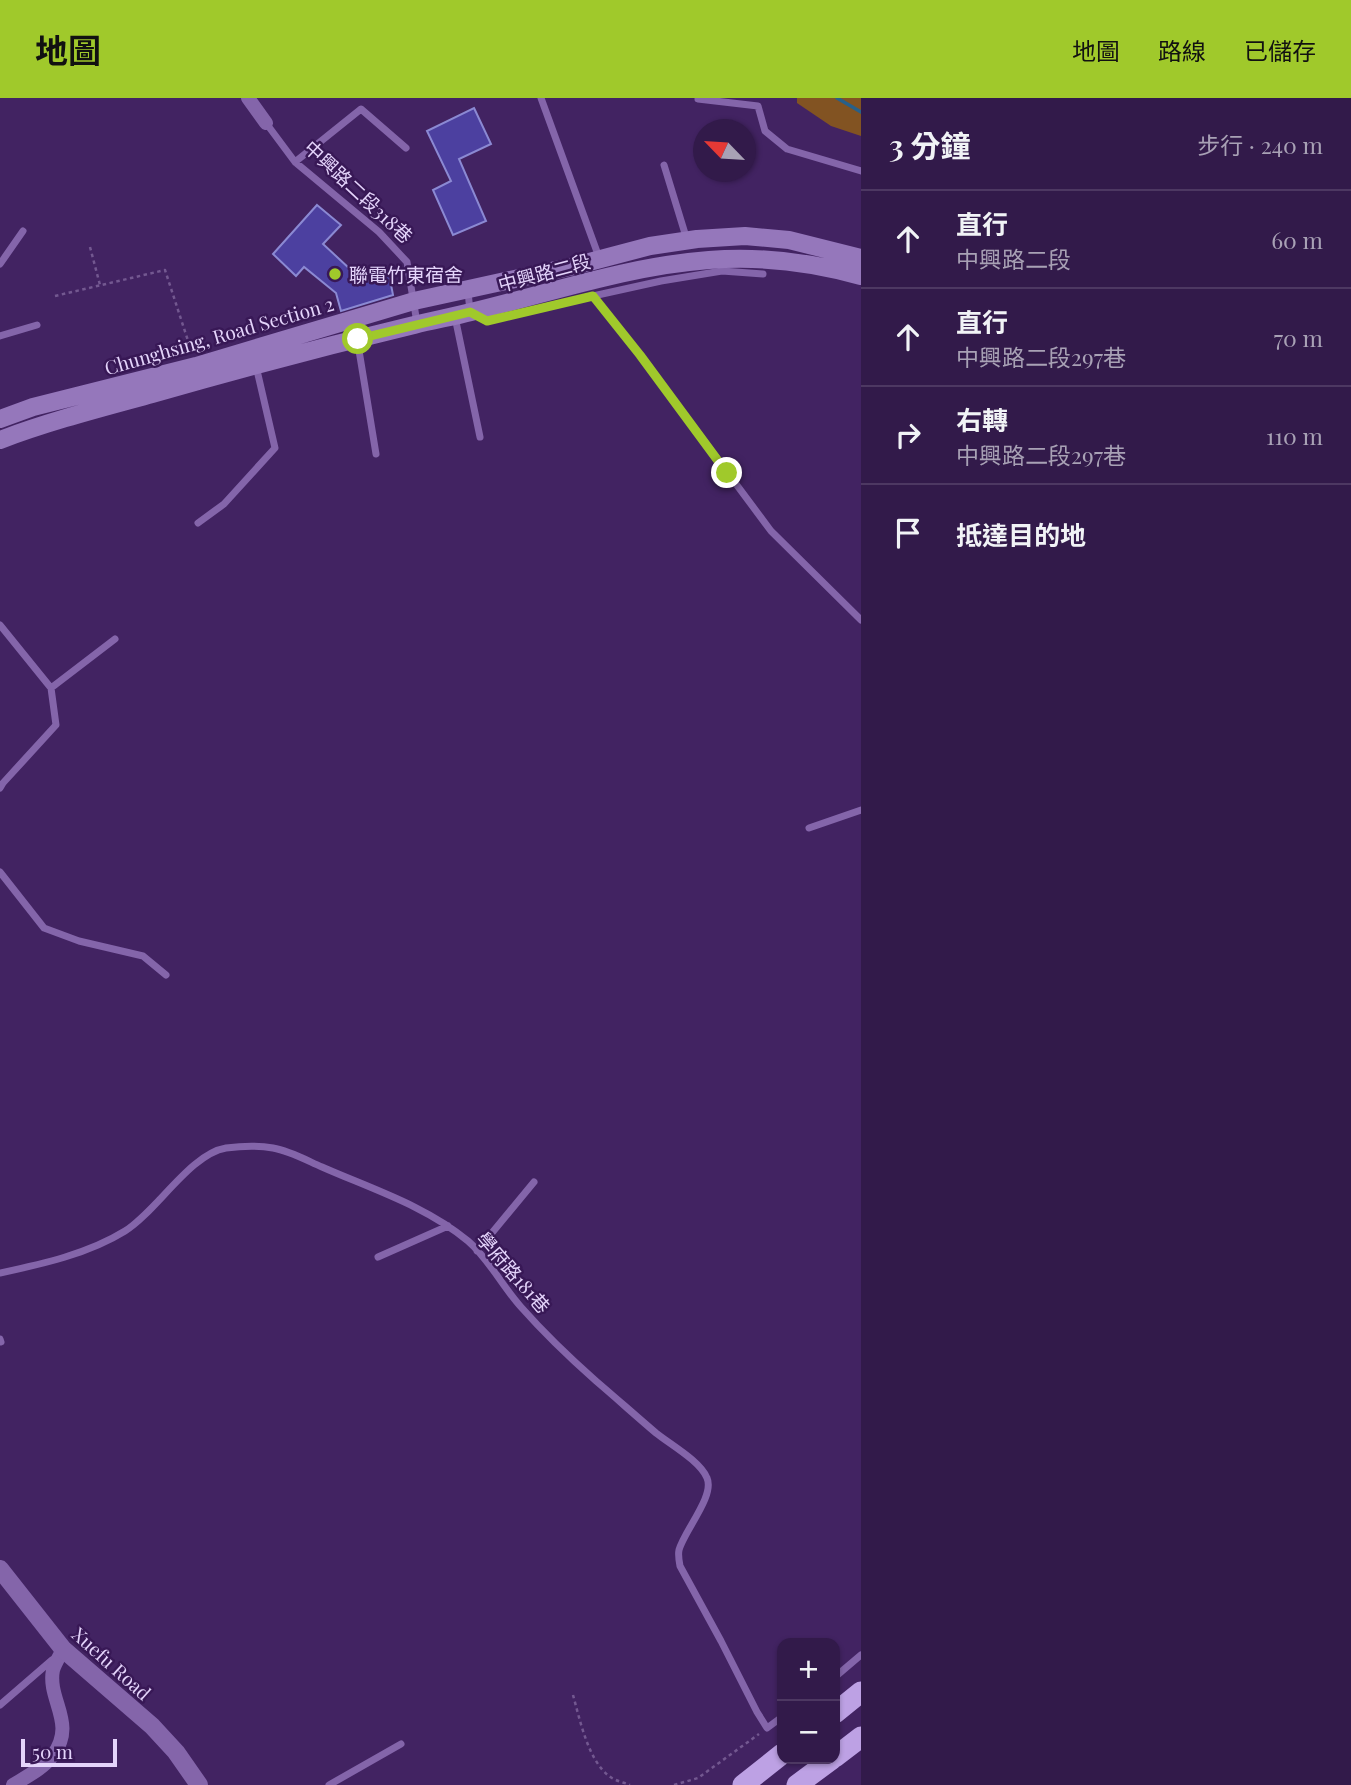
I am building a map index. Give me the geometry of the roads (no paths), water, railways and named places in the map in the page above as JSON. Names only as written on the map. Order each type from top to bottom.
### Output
[{"type":"highway","points":[[840,1709],[861,1692]]},
{"type":"highway","points":[[840,1753],[861,1737]]},
{"type":"highway","points":[[743,1785],[777,1758]]},
{"type":"highway","points":[[797,1785],[825,1764]]},
{"type":"main road","name":"Chunghsing, Road Section 2","points":[[0,419],[33,407],[197,373],[414,301],[650,246],[745,236],[789,240],[860,270]]},
{"type":"main road","name":"中興路二段","points":[[0,440],[197,373],[256,366],[603,278],[661,266],[756,258],[860,270]]},
{"type":"street","name":"中興路二段318巷","points":[[248,98],[266,122]]},
{"type":"street","name":"Xuefu Road","points":[[0,1569],[62,1649],[152,1726],[176,1752],[199,1785]]},
{"type":"street","points":[[13,1785],[52,1757],[60,1743],[63,1729],[53,1671],[62,1649]]},
{"type":"lane","points":[[541,98],[600,259],[603,278]]},
{"type":"lane","points":[[698,99],[758,106],[765,131],[788,149],[861,171]]},
{"type":"lane","points":[[295,162],[361,109],[406,148]]},
{"type":"lane","name":"中興路二段318巷","points":[[266,122],[295,162],[379,232],[407,262],[417,324]]},
{"type":"lane","points":[[664,165],[687,240]]},
{"type":"lane","points":[[0,264],[23,231]]},
{"type":"lane","points":[[462,314],[487,321],[661,281],[722,271],[763,274]]},
{"type":"lane","points":[[468,289],[462,314],[480,437]]},
{"type":"lane","points":[[593,296],[771,531],[861,620]]},
{"type":"lane","points":[[354,320],[376,454]]},
{"type":"lane","points":[[0,335],[37,325]]},
{"type":"lane","points":[[198,523],[224,504],[275,448],[256,366]]},
{"type":"lane","points":[[0,625],[51,688],[56,725],[0,788]]},
{"type":"lane","points":[[51,688],[115,639]]},
{"type":"lane","points":[[809,828],[861,810]]},
{"type":"lane","points":[[0,872],[44,928],[79,941],[143,956],[166,975]]},
{"type":"lane","name":"學府路181巷","points":[[0,1273],[64,1257],[126,1231],[164,1197],[201,1158],[222,1148],[274,1148],[413,1206],[448,1226],[470,1242],[521,1308],[576,1363],[703,1469],[709,1482],[705,1499],[684,1538],[679,1552],[680,1566],[757,1712],[768,1728],[777,1721]]},
{"type":"lane","points":[[477,1251],[534,1182]]},
{"type":"lane","points":[[378,1257],[448,1226]]},
{"type":"lane","points":[[0,1705],[43,1669],[62,1649]]},
{"type":"lane","points":[[840,1673],[861,1655]]},
{"type":"lane","points":[[329,1785],[401,1744]]},
{"type":"waterway","points":[[837,98],[861,112]]},
{"type":"place","name":"聯電竹東宿舍","points":[[335,274]]}]
